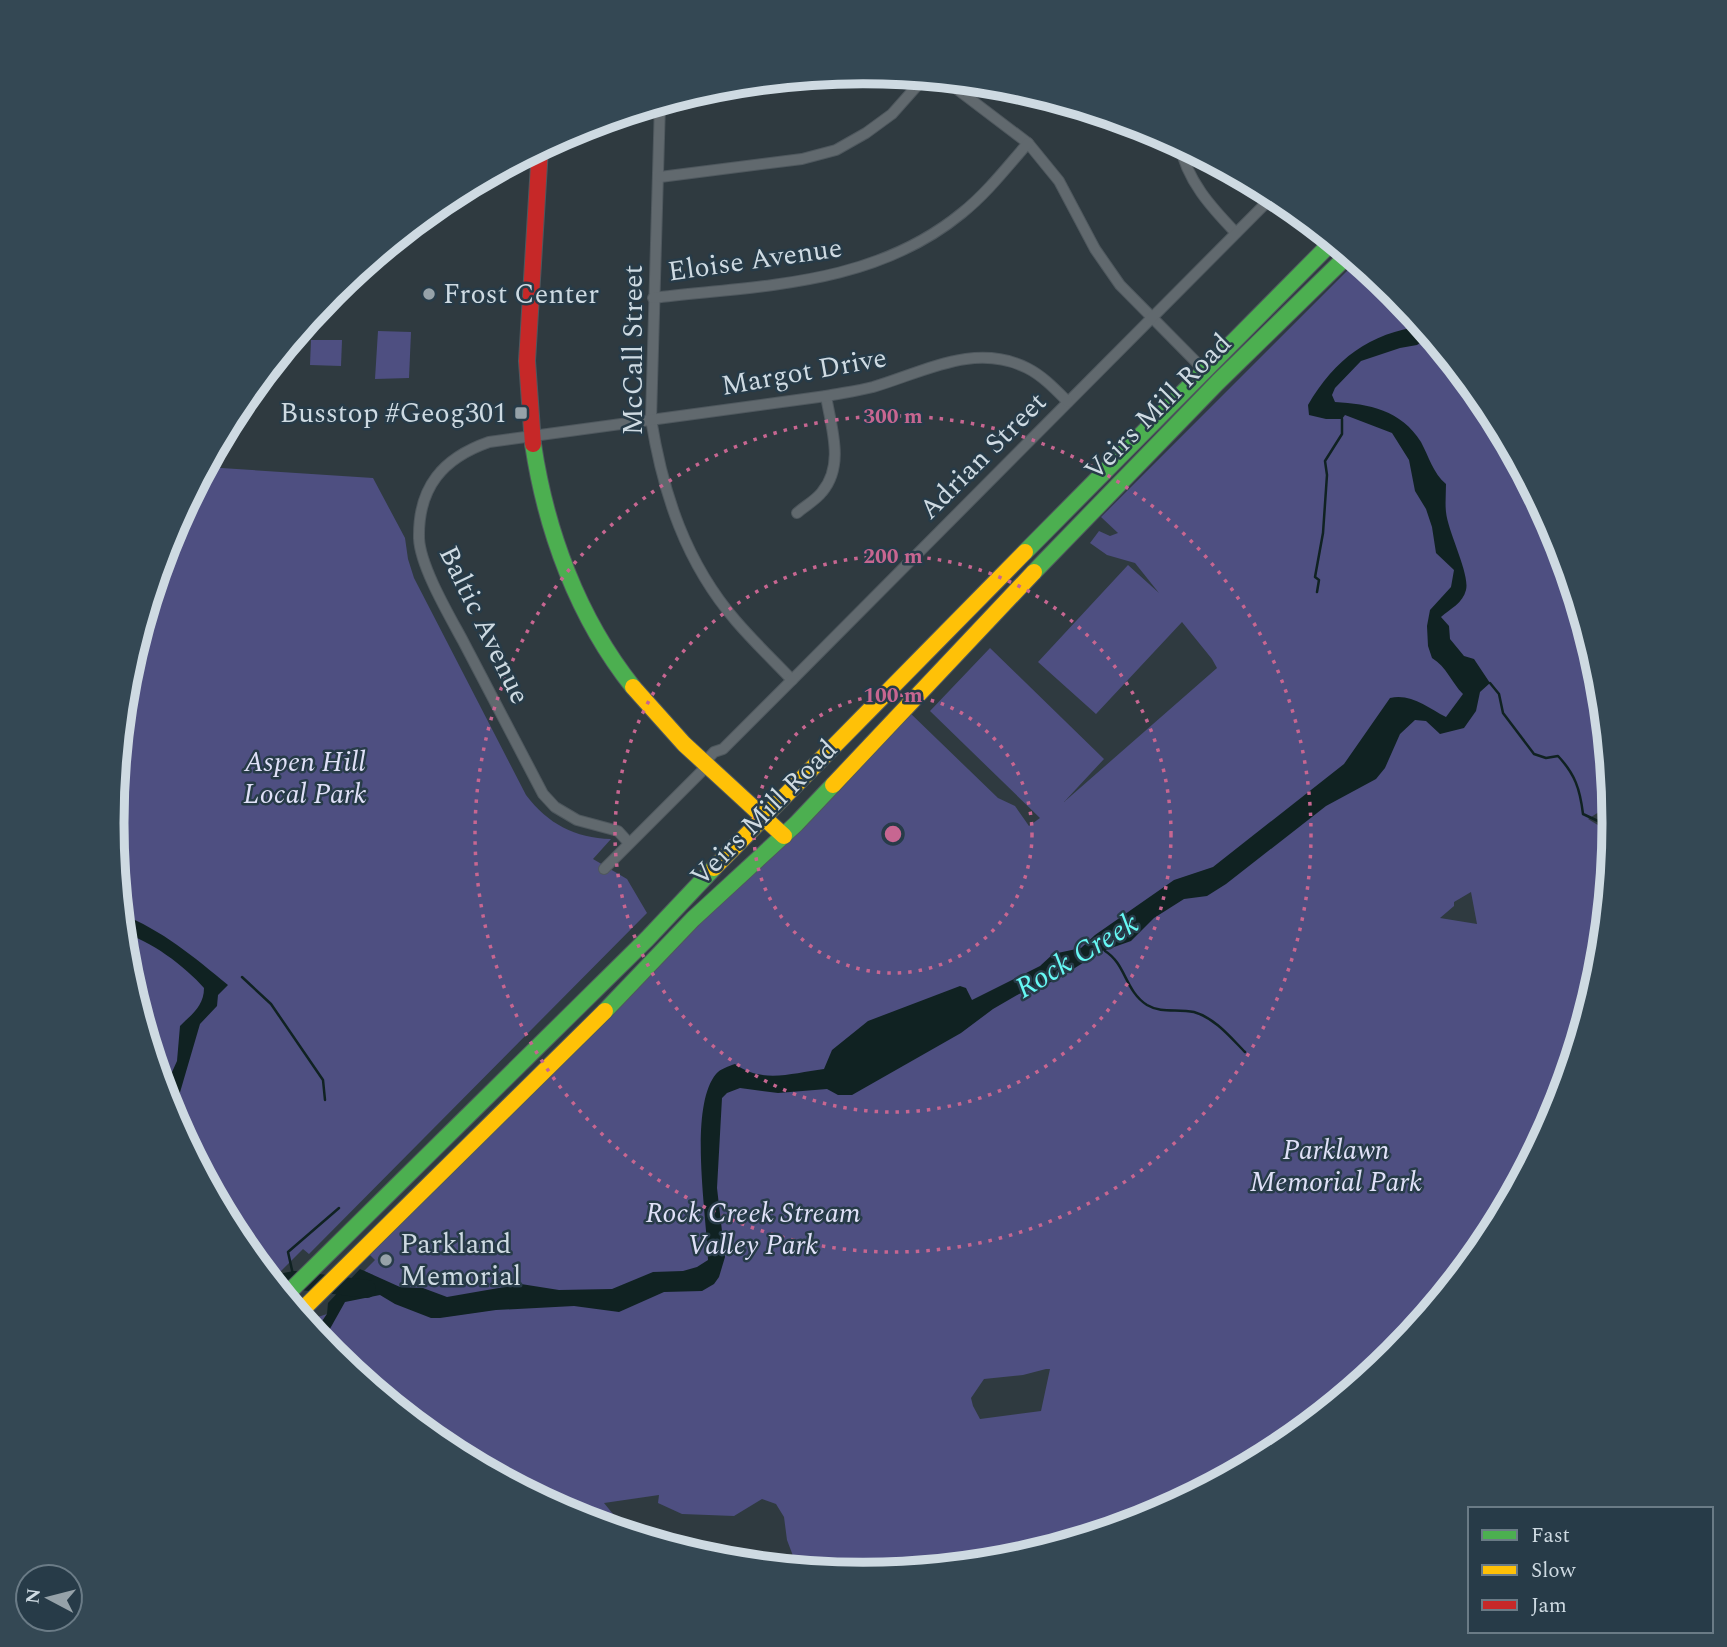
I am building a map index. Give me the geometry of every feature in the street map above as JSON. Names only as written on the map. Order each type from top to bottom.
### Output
[{"type":"main road","points":[[539,158],[527,379],[535,464],[547,517],[566,573],[606,649],[630,683],[707,766],[784,836]]},
{"type":"main road","name":"Veirs Mill Road","points":[[291,1290],[648,939],[763,816],[1327,247]]},
{"type":"main road","name":"Veirs Mill Road","points":[[304,1307],[607,1009],[694,919],[784,836],[1097,506],[1342,261]]},
{"type":"main road","points":[[1243,331],[1256,346]]},
{"type":"street","points":[[660,177],[802,159],[836,150],[892,114],[917,86]]},
{"type":"street","points":[[959,90],[1028,143],[1059,181],[1095,248],[1120,285],[1205,370]]},
{"type":"street","name":"McCall Street","points":[[660,113],[651,419],[658,462],[678,526],[695,562],[736,621],[792,680]]},
{"type":"street","name":"Eloise Avenue","points":[[653,298],[827,277],[891,256],[921,242],[962,213],[1028,143]]},
{"type":"street","points":[[1182,156],[1196,186],[1216,213],[1236,233]]},
{"type":"street","name":"Adrian Street","points":[[604,869],[707,766],[715,752],[723,749],[1265,204]]},
{"type":"street","name":"Margot Drive","points":[[532,435],[826,396],[871,388],[956,359],[980,356],[1003,359],[1026,367],[1040,375],[1068,402]]},
{"type":"street","points":[[797,513],[823,491],[834,470],[835,451],[826,396]]},
{"type":"street","name":"Baltic Avenue","points":[[532,435],[489,442],[451,459],[436,475],[421,506],[421,550],[447,612],[543,794],[555,807],[578,820],[618,831],[629,844]]},
{"type":"green space","name":"Rock Creek Stream Valley Park","points":[[1350,268],[1386,301],[1450,373],[1504,454],[1547,541],[1578,632],[1597,727],[1602,810],[1588,819],[1603,830],[1597,920],[1578,1015],[1564,1061],[1527,1151],[1478,1234],[1450,1274],[1419,1311],[1351,1379],[1314,1410],[1233,1464],[1191,1487],[1101,1524],[1055,1538],[960,1557],[912,1561],[864,1563],[794,1559],[787,1540],[784,1517],[776,1504],[762,1499],[734,1516],[682,1514],[658,1503],[659,1495],[604,1503],[613,1514],[612,1519],[536,1487],[494,1464],[413,1410],[376,1379],[311,1314],[315,1318],[327,1314],[321,1323],[373,1275],[364,1271],[375,1260],[369,1254],[908,711],[998,798],[1015,806],[1029,826],[1040,818],[930,711],[990,648],[1104,759],[1064,802],[1217,668],[1182,622],[1096,714],[1038,662],[1128,565],[1159,593],[1135,563],[1107,555],[1090,543],[1099,531],[1110,536],[1118,533],[1101,517]],"holes":[[[1471,892],[1477,924],[1440,918],[1454,906],[1454,902]],[[1050,1369],[1041,1411],[980,1419],[971,1398],[984,1379]]]},
{"type":"green space","points":[[378,331],[411,332],[409,378],[375,379]]},
{"type":"green space","points":[[311,340],[342,340],[341,366],[310,365]]},
{"type":"green space","name":"Aspen Hill Local Park","points":[[216,468],[373,478],[405,538],[414,578],[526,795],[544,814],[563,828],[586,836],[611,839],[593,859],[627,879],[647,913],[309,1254],[303,1249],[281,1271],[281,1277],[223,1193],[180,1106],[149,1015],[138,968],[126,872],[126,775],[138,679],[163,586],[180,541]]},
{"type":"water","points":[[1412,328],[1423,341],[1361,361],[1335,388],[1332,395],[1335,402],[1372,407],[1404,423],[1421,442],[1434,470],[1446,484],[1448,520],[1462,564],[1466,590],[1462,599],[1441,617],[1449,626],[1450,639],[1464,656],[1474,659],[1490,683],[1480,692],[1476,711],[1464,728],[1440,734],[1426,721],[1415,720],[1400,734],[1385,768],[1376,779],[1326,806],[1226,884],[1207,896],[1184,899],[1154,918],[1131,941],[1100,952],[1056,980],[1019,994],[961,1033],[852,1095],[838,1095],[827,1089],[778,1093],[740,1088],[727,1093],[722,1098],[717,1188],[725,1257],[719,1277],[714,1284],[702,1291],[664,1292],[619,1312],[574,1306],[496,1310],[440,1318],[431,1318],[380,1295],[345,1302],[328,1332],[320,1324],[327,1314],[328,1303],[360,1269],[400,1287],[423,1288],[447,1297],[521,1284],[559,1290],[612,1289],[653,1272],[683,1271],[697,1267],[708,1260],[701,1163],[703,1111],[708,1090],[720,1071],[735,1064],[756,1074],[778,1076],[824,1069],[832,1050],[868,1021],[960,986],[966,988],[972,1000],[1040,966],[1053,954],[1081,948],[1095,935],[1174,880],[1213,867],[1344,764],[1390,698],[1412,699],[1446,717],[1463,694],[1432,658],[1427,626],[1430,610],[1451,587],[1454,570],[1436,553],[1432,527],[1426,509],[1415,491],[1409,460],[1392,433],[1345,415],[1342,419],[1326,419],[1309,415],[1308,405],[1342,362],[1370,342]]},
{"type":"water","points":[[130,918],[164,936],[228,985],[218,995],[217,1006],[200,1024],[178,1100],[169,1078],[177,1061],[180,1026],[200,1005],[204,988],[166,955],[133,936]]},
{"type":"waterway","points":[[1317,592],[1319,580],[1315,577],[1323,533],[1327,475],[1325,461],[1342,434],[1342,419]]},
{"type":"waterway","points":[[1490,683],[1499,694],[1503,713],[1534,754],[1546,758],[1558,756],[1573,776],[1583,814],[1603,823]]},
{"type":"waterway","points":[[1105,951],[1112,956],[1134,992],[1147,1005],[1202,1015],[1222,1029],[1245,1052]]},
{"type":"waterway","points":[[242,977],[271,1004],[323,1080],[325,1100]]},
{"type":"waterway","points":[[294,1279],[288,1252],[339,1208]]},
{"type":"waterway","name":"Rock Creek","points":[[284,1282],[294,1280],[367,1289]]},
{"type":"traffic: fast","points":[[1025,552],[1327,248]]},
{"type":"traffic: fast","points":[[1034,572],[1218,382],[1342,261]]},
{"type":"traffic: fast","points":[[533,444],[546,509],[567,572],[596,632],[633,687]]},
{"type":"traffic: fast","points":[[605,1011],[693,919],[796,824],[833,785]]},
{"type":"traffic: fast","points":[[291,1290],[647,939],[714,868]]},
{"type":"traffic: slow","points":[[714,868],[1025,552]]},
{"type":"traffic: slow","points":[[833,785],[1034,572]]},
{"type":"traffic: slow","points":[[633,687],[684,744],[784,836]]},
{"type":"traffic: slow","points":[[305,1307],[605,1011]]},
{"type":"traffic: jam","points":[[533,444],[527,361],[539,159]]},
{"type":"place","name":"Frost Center","points":[[429,294]]},
{"type":"place","name":"Busstop #Geog301","points":[[521,413]]},
{"type":"place","name":"Parkland Memorial","points":[[386,1260]]},
{"type":"park label","name":"Parklawn Memorial Park","points":[[1336,1166]]}]
